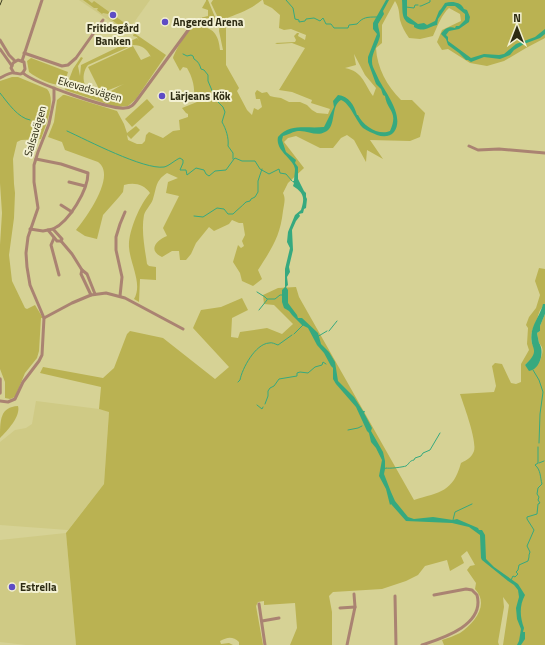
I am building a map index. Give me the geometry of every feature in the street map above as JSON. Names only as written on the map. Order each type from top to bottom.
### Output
[{"type":"street","points":[[22,61],[42,0]]},
{"type":"street","points":[[24,53],[62,66],[68,65],[76,58],[103,20]]},
{"type":"street","name":"Ekevadsvägen","points":[[23,73],[33,80],[54,88],[115,108],[128,108],[134,104],[188,29]]},
{"type":"street","points":[[0,40],[9,55],[15,61],[22,61]]},
{"type":"street","points":[[0,49],[12,66],[14,73]]},
{"type":"street","points":[[12,66],[15,61]]},
{"type":"street","points":[[0,78],[14,73],[23,73],[26,66],[22,61]]},
{"type":"street","name":"Salsavägen","points":[[44,318],[32,290],[28,275],[26,253],[30,230],[38,208],[34,182],[36,159],[49,124],[54,100],[54,88]]},
{"type":"street","points":[[469,146],[478,150],[499,149],[545,153]]},
{"type":"street","points":[[30,230],[53,229],[63,222],[78,202],[88,175],[86,172],[36,159]]},
{"type":"street","points":[[69,182],[85,186]]},
{"type":"street","points":[[61,205],[72,212]]},
{"type":"street","points":[[120,296],[122,277],[116,250],[116,237],[126,212]]},
{"type":"street","points":[[53,229],[62,239],[61,241],[72,254],[82,270],[87,274],[95,294]]},
{"type":"street","points":[[48,230],[57,241],[61,241]]},
{"type":"street","points":[[54,238],[51,245],[59,274]]},
{"type":"street","points":[[82,270],[81,274],[91,295]]},
{"type":"street","points":[[0,401],[11,402],[15,399],[23,382],[41,359],[44,318],[91,295],[106,293],[120,296],[183,329]]},
{"type":"street","points":[[0,379],[0,393]]},
{"type":"street","points":[[422,645],[456,632],[476,613],[477,595],[472,590],[466,589],[434,595]]},
{"type":"street","points":[[348,645],[354,607],[354,594]]},
{"type":"street","points":[[395,596],[396,645]]},
{"type":"street","points":[[259,604],[265,645]]},
{"type":"street","points":[[340,608],[354,607]]},
{"type":"street","points":[[262,621],[278,618]]},
{"type":"shaded area","points":[[79,0],[150,0],[130,28],[123,30]]},
{"type":"shaded area","points":[[83,0],[88,0],[92,3],[94,1],[126,24],[123,28],[109,18],[108,14],[102,14],[97,10],[98,8],[94,8]]},
{"type":"shaded area","points":[[206,0],[208,0],[217,22],[217,26],[215,28],[203,25],[192,25],[196,19],[208,16],[208,10],[202,8]]},
{"type":"shaded area","points":[[213,0],[262,0],[248,9],[224,19],[226,22],[226,65],[239,88],[237,91],[247,110],[252,115],[254,108],[258,110],[262,107],[260,99],[256,99],[255,93],[257,90],[262,93],[267,92],[270,96],[281,98],[289,102],[300,102],[307,105],[317,113],[328,114],[330,109],[311,103],[312,100],[292,92],[279,90],[305,48],[292,43],[275,43],[295,42],[296,40],[294,36],[297,33],[299,33],[298,36],[305,40],[306,35],[291,29],[284,30],[279,28],[280,15],[272,8],[264,4],[263,0],[545,0],[545,38],[504,61],[487,66],[470,63],[448,49],[442,50],[437,42],[442,30],[461,21],[460,14],[449,8],[442,17],[433,36],[420,39],[409,38],[400,20],[395,1],[382,25],[382,43],[376,48],[378,63],[387,83],[396,95],[401,100],[412,100],[425,113],[420,137],[410,141],[370,140],[383,159],[367,150],[366,162],[354,140],[347,135],[341,138],[333,148],[320,148],[296,136],[288,138],[284,142],[304,168],[288,183],[283,193],[284,202],[280,228],[271,249],[258,270],[262,279],[253,286],[242,281],[240,273],[233,262],[238,245],[241,248],[244,246],[242,241],[245,235],[243,223],[232,220],[229,224],[214,231],[209,227],[196,243],[191,254],[186,260],[180,260],[179,251],[172,251],[162,257],[157,254],[154,248],[155,245],[167,236],[163,228],[179,196],[166,193],[168,182],[178,178],[167,173],[158,182],[152,201],[144,215],[143,234],[147,264],[149,266],[156,267],[156,280],[140,279],[139,302],[134,299],[137,280],[130,254],[129,241],[135,218],[142,204],[150,193],[138,184],[124,185],[123,192],[103,215],[97,239],[85,236],[76,230],[98,196],[104,176],[103,168],[98,162],[65,150],[62,142],[48,137],[54,122],[57,100],[63,95],[117,111],[127,133],[136,126],[140,130],[131,139],[127,135],[128,140],[137,144],[142,144],[145,141],[146,135],[149,132],[163,138],[173,131],[180,130],[179,120],[188,117],[188,114],[182,108],[197,102],[194,99],[193,83],[187,68],[183,67],[180,71],[173,58],[186,35],[191,29],[196,27],[205,27],[213,31],[219,41],[220,50],[223,50],[219,31],[220,22],[211,3]],"holes":[[[354,54],[365,75],[376,88],[373,96],[362,78],[356,72],[345,68],[356,65]]]},
{"type":"shaded area","points":[[386,0],[389,0],[383,11],[384,14],[378,24],[380,36],[373,55],[372,63],[378,78],[390,98],[396,112],[397,126],[394,132],[388,136],[382,136],[363,128],[350,108],[341,100],[336,107],[331,126],[325,132],[315,134],[305,131],[298,131],[283,136],[282,140],[286,152],[296,160],[295,163],[298,167],[298,179],[306,193],[307,199],[306,208],[304,209],[303,213],[299,214],[300,216],[292,230],[293,250],[289,267],[290,272],[287,277],[288,285],[286,287],[288,290],[288,303],[298,318],[302,318],[318,333],[321,344],[329,352],[335,362],[338,381],[354,397],[363,411],[365,411],[364,413],[372,428],[371,431],[383,452],[385,468],[387,469],[385,469],[384,474],[391,492],[395,501],[408,517],[414,519],[433,517],[453,520],[457,519],[478,528],[479,530],[482,530],[485,535],[486,559],[494,567],[518,584],[525,595],[521,612],[525,639],[521,645],[517,645],[521,629],[517,619],[516,608],[519,597],[518,590],[514,585],[482,560],[480,535],[469,527],[452,523],[406,521],[391,504],[390,505],[386,489],[379,476],[382,460],[371,442],[369,433],[356,407],[336,384],[333,379],[333,368],[317,345],[308,328],[302,325],[289,311],[284,308],[282,302],[282,290],[285,287],[285,269],[290,248],[287,242],[288,232],[295,215],[301,210],[303,196],[293,186],[294,183],[292,181],[294,181],[294,165],[279,146],[278,137],[293,128],[324,127],[334,107],[333,101],[338,95],[348,99],[357,115],[367,126],[376,131],[390,131],[393,115],[385,96],[376,84],[368,62],[368,57],[377,34],[373,29],[373,23]]},
{"type":"shaded area","points":[[402,0],[407,0],[407,16],[418,24],[424,23],[427,25],[435,21],[439,11],[445,3],[456,3],[467,10],[470,17],[469,22],[459,29],[449,31],[446,35],[448,37],[448,41],[471,58],[484,54],[504,54],[516,44],[535,37],[545,29],[545,34],[540,38],[524,44],[514,50],[510,55],[500,59],[484,57],[471,62],[466,60],[448,45],[446,39],[441,34],[447,28],[455,28],[456,26],[459,26],[465,20],[465,14],[455,6],[447,6],[438,19],[437,25],[421,30],[417,29],[414,25],[410,24],[404,19]]},
{"type":"shaded area","points":[[134,33],[166,55],[136,99],[128,106],[116,107],[65,90],[73,69],[81,57],[83,58],[78,66],[80,76],[81,65],[137,38],[139,41],[137,37],[133,36]],"holes":[[[133,45],[144,48],[151,57],[150,56],[141,60],[133,46],[88,67],[101,93],[124,84],[104,94],[95,93],[87,88],[84,74],[88,65]]]},
{"type":"shaded area","points":[[31,58],[68,72],[64,85],[46,82],[29,72],[27,61]]},
{"type":"shaded area","points":[[12,77],[18,77],[47,89],[50,94],[51,106],[41,139],[21,140],[17,142],[13,159],[15,193],[14,218],[9,255],[12,281],[25,308],[27,309],[35,305],[43,318],[41,318],[39,351],[37,358],[25,373],[15,397],[10,399],[5,398],[5,382],[0,369],[0,245],[2,213],[0,183],[0,81]]},
{"type":"shaded area","points":[[147,99],[154,107],[132,127],[125,119]]},
{"type":"shaded area","points":[[539,268],[545,269],[545,304],[539,312],[531,337],[531,341],[535,349],[534,356],[525,365],[528,368],[540,361],[542,349],[537,333],[540,331],[540,326],[545,314],[545,645],[503,645],[509,605],[503,597],[504,607],[498,642],[499,645],[444,645],[442,640],[458,634],[465,629],[475,619],[481,607],[479,595],[475,589],[476,583],[467,570],[470,566],[475,565],[467,551],[461,556],[464,563],[450,571],[447,560],[425,566],[418,575],[406,581],[382,589],[333,592],[329,596],[332,612],[332,645],[290,645],[297,628],[295,603],[264,605],[264,601],[258,602],[256,606],[263,645],[239,645],[237,640],[230,638],[220,641],[221,644],[229,643],[233,645],[76,645],[66,533],[104,484],[109,412],[99,409],[101,387],[40,373],[43,367],[103,378],[114,368],[127,334],[130,331],[163,338],[215,379],[229,367],[193,328],[201,310],[221,307],[242,298],[248,310],[232,318],[231,337],[238,338],[240,332],[267,328],[282,334],[293,324],[274,305],[264,304],[263,295],[278,288],[296,287],[299,297],[414,500],[438,492],[449,485],[458,473],[461,463],[469,458],[474,451],[474,439],[460,394],[494,392],[496,386],[492,366],[495,363],[502,364],[511,383],[516,384],[521,382],[521,364],[529,350],[527,344],[528,328],[526,325],[529,317],[536,308],[540,295],[535,281]]},
{"type":"shaded area","points":[[543,304],[545,304],[545,314],[540,326],[540,331],[537,333],[542,351],[539,364],[533,370],[529,371],[525,365],[534,352],[531,337],[532,331]]},
{"type":"shaded area","points":[[36,401],[109,411],[104,484],[68,530],[0,525],[0,442],[15,430],[26,428],[32,424]]},
{"type":"shaded area","points":[[18,406],[15,419],[0,438],[0,426],[4,412],[12,407]]},
{"type":"shaded area","points":[[66,533],[76,645],[26,645],[0,642],[0,540]]},
{"type":"waterway","points":[[286,0],[293,8],[295,19],[299,20],[299,22],[314,18],[320,21],[323,18],[326,24],[331,24],[334,28],[348,28],[349,25],[357,24],[366,18],[377,17]]},
{"type":"waterway","points":[[420,6],[430,2],[430,0]]},
{"type":"waterway","points":[[406,7],[414,8],[415,5],[418,5]]},
{"type":"waterway","points":[[183,54],[193,56],[199,63],[201,69],[208,75],[208,81],[216,100],[223,107],[225,112],[222,122],[227,134],[228,146],[233,153],[233,159]]},
{"type":"waterway","points":[[0,93],[17,113],[30,120]]},
{"type":"waterway","points":[[67,131],[116,154],[155,167],[164,167],[180,158],[183,160],[180,170],[186,170],[187,175],[196,168],[204,170],[209,176],[215,171],[226,170],[235,158],[242,161],[255,161],[260,169],[269,174],[279,169],[280,173],[286,174],[292,181]]},
{"type":"waterway","points":[[194,216],[203,217],[217,208],[224,209],[228,214],[233,214],[246,202],[255,197],[258,192],[258,181],[262,169]]},
{"type":"waterway","points":[[257,292],[267,299]]},
{"type":"waterway","points":[[267,299],[275,299],[280,295],[283,295]]},
{"type":"waterway","points":[[259,310],[267,300]]},
{"type":"waterway","points":[[329,331],[337,321]]},
{"type":"waterway","points":[[294,334],[303,325]]},
{"type":"waterway","points":[[317,337],[327,331]]},
{"type":"waterway","points":[[238,382],[246,364],[254,352],[264,344],[272,343],[278,345],[292,335]]},
{"type":"waterway","points":[[265,404],[268,391],[279,379],[297,376],[297,373],[300,372],[308,373],[315,367],[322,365],[323,362],[326,364]]},
{"type":"waterway","points":[[533,370],[539,380],[543,392],[540,414],[539,443]]},
{"type":"waterway","points":[[257,405],[262,409],[263,407]]},
{"type":"waterway","points":[[348,430],[362,426]]},
{"type":"waterway","points":[[386,468],[406,466],[415,458],[430,450],[440,433]]},
{"type":"waterway","points":[[511,580],[513,576],[515,577],[518,574],[516,572],[519,565],[528,561],[530,552],[527,546],[534,530],[527,517],[537,514],[538,504],[540,503],[537,494],[538,488],[542,484],[539,471],[535,465],[538,463],[538,447]]},
{"type":"waterway","points":[[539,463],[544,461]]},
{"type":"waterway","points":[[453,520],[455,512],[472,504]]},
{"type":"tram line","points":[[0,5],[2,0]]},
{"type":"place","name":"Fritidsgård Banken","points":[[113,15]]},
{"type":"place","name":"Angered Arena","points":[[165,22]]},
{"type":"place","name":"Lärjeans Kök","points":[[162,96]]},
{"type":"place","name":"Estrella","points":[[12,587]]}]
